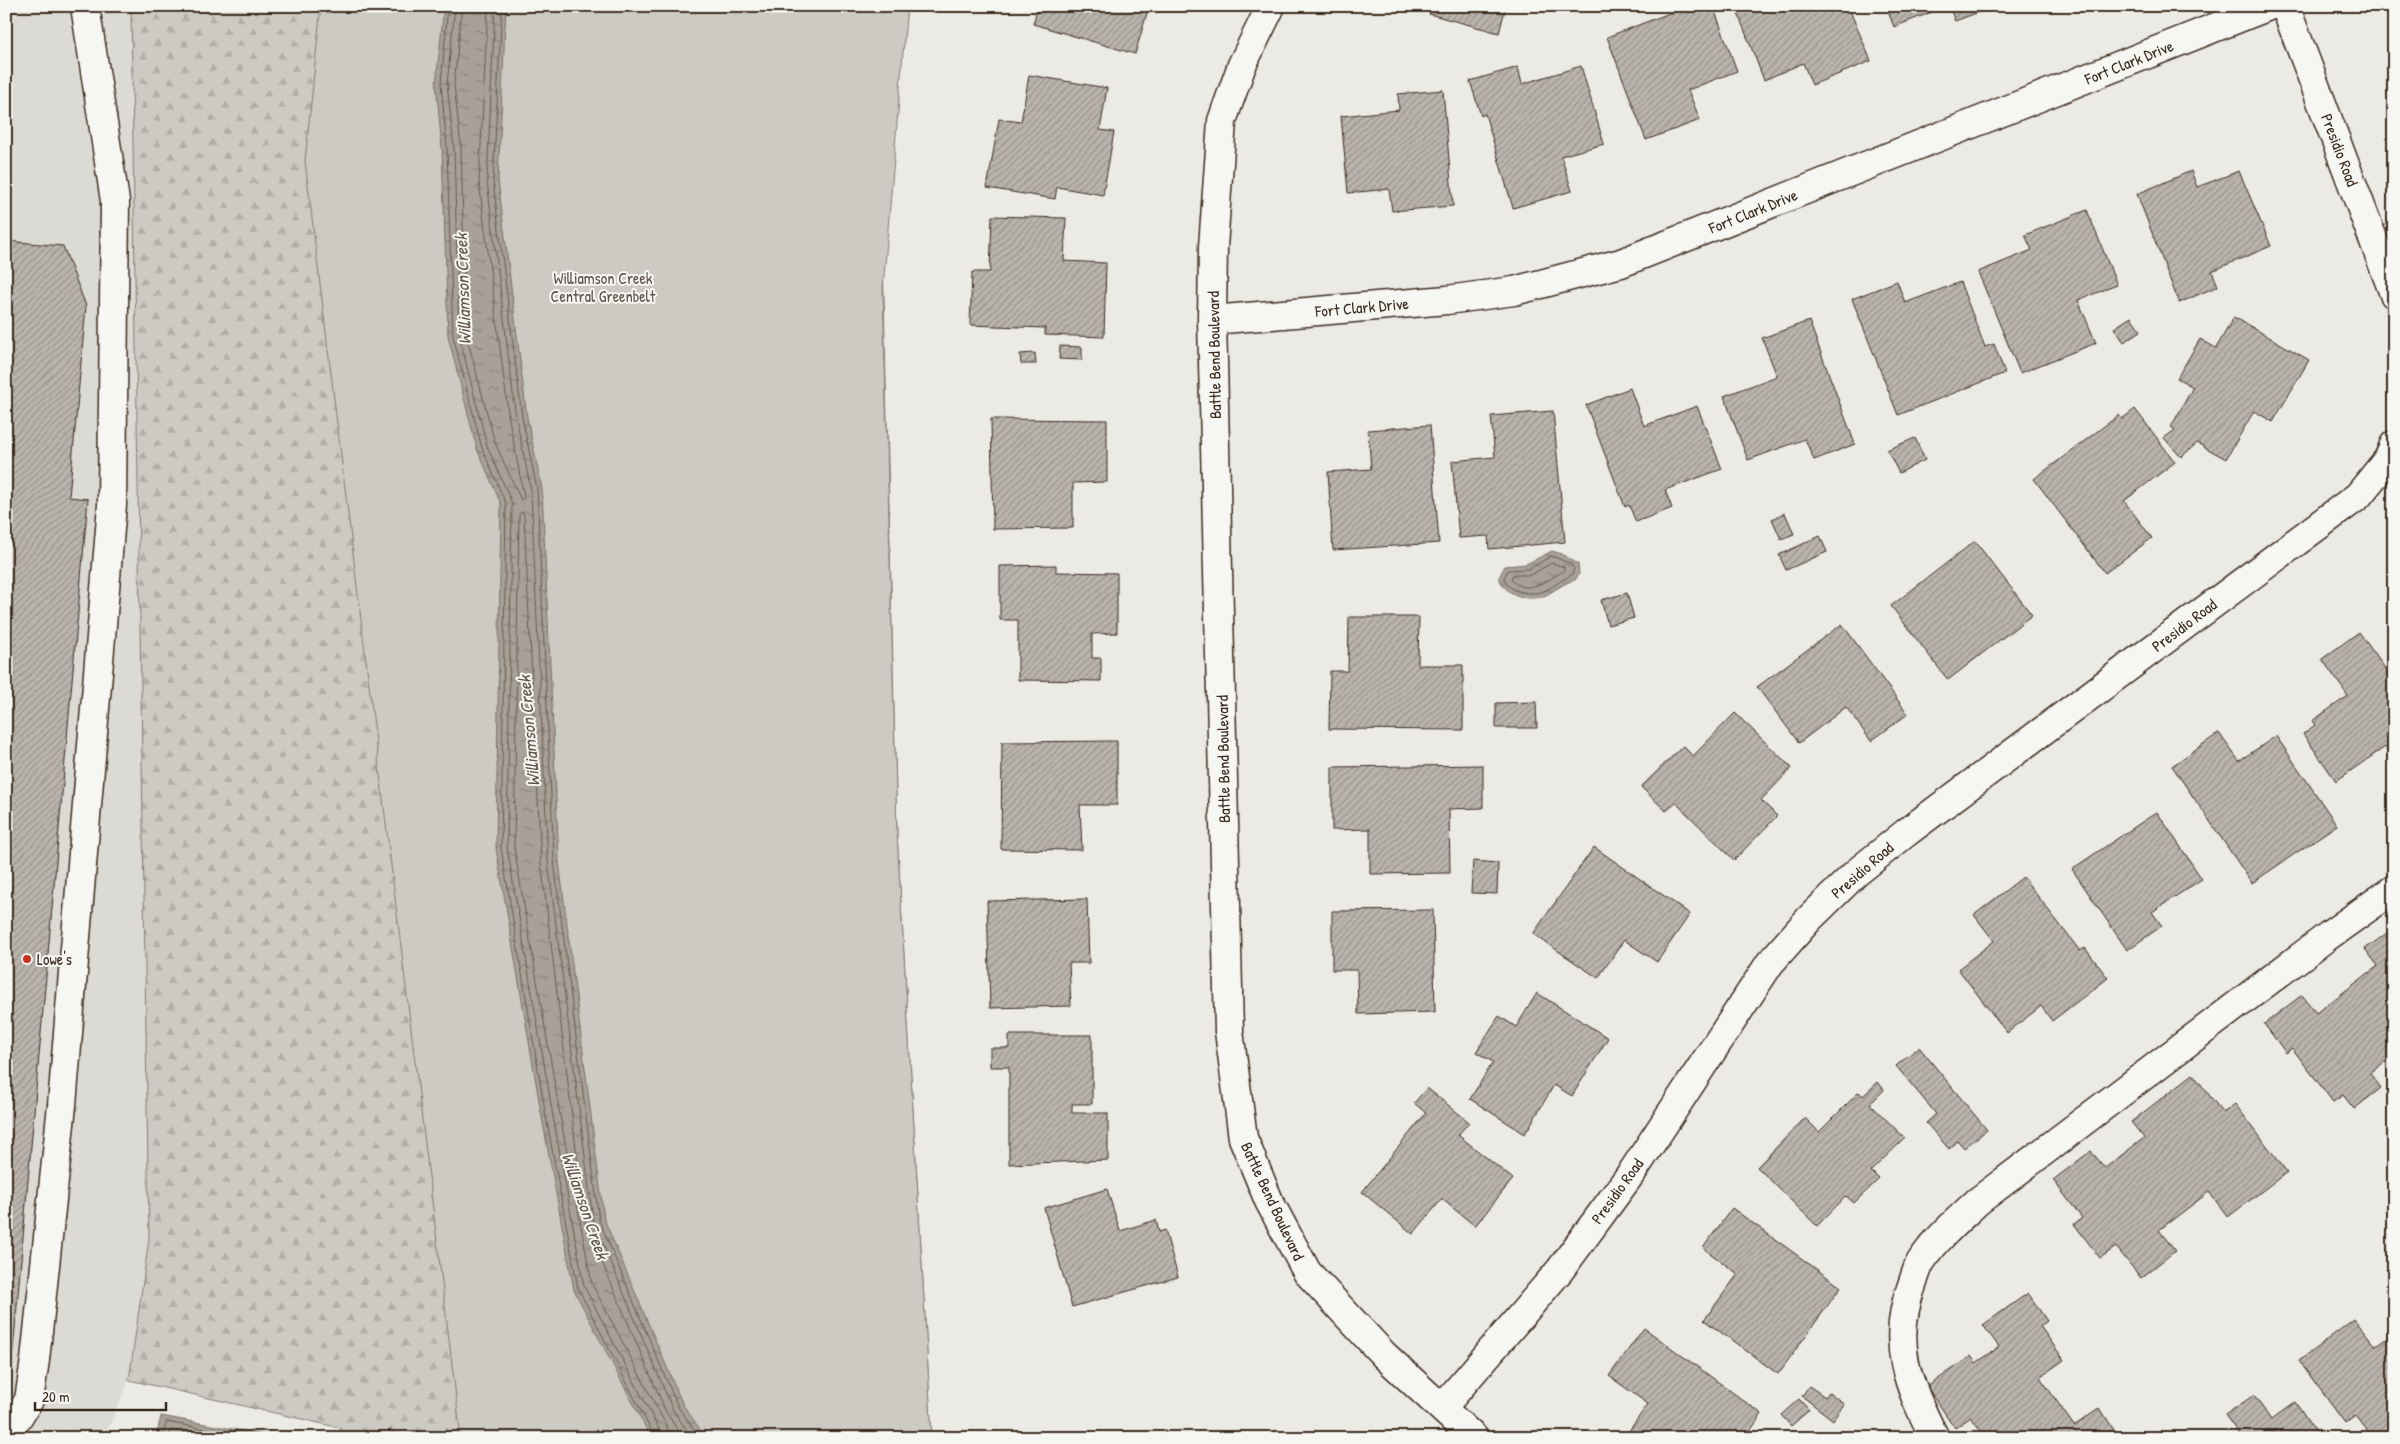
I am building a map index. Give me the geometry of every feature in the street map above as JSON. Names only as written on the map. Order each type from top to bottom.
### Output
[{"type":"street","points":[[6,1436],[29,1400],[35,1360],[62,1105],[112,505],[115,201],[84,6]]},
{"type":"street","name":"Battle Bend Boulevard","points":[[1271,6],[1242,65],[1222,121],[1214,247],[1212,320],[1229,1031],[1243,1138],[1269,1201],[1307,1272],[1384,1355],[1474,1438]]},
{"type":"street","name":"Fort Clark Drive","points":[[1212,320],[1446,300],[1514,291],[1621,263],[2269,6]]},
{"type":"street","name":"Presidio Road","points":[[2286,6],[2394,294]]},
{"type":"street","name":"Presidio Road","points":[[1442,1408],[1560,1270],[1633,1171],[1770,963],[1809,919],[1856,873],[1907,832],[2358,496],[2388,459],[2394,445]]},
{"type":"street","points":[[1935,1438],[1913,1396],[1901,1351],[1907,1300],[1921,1262],[1947,1230],[1977,1202],[2328,936],[2394,889]]},
{"type":"shaded area","points":[[6,6],[131,6],[149,1239],[129,1380],[104,1438],[6,1438]]},
{"type":"green space","name":"Williamson Creek Central Greenbelt","points":[[131,6],[877,6],[897,834],[932,1438],[341,1438],[341,1428],[129,1380],[149,1239]]},
{"type":"green space","name":"Williamson Creek Central Greenbelt","points":[[321,6],[907,6],[883,287],[897,834],[932,1438],[461,1438],[305,161]]},
{"type":"water","name":"Williamson Creek","points":[[444,6],[506,6],[498,180],[527,417],[542,489],[559,861],[604,1219],[683,1405],[706,1438],[651,1438],[574,1290],[542,1118],[496,848],[501,504],[477,449],[448,336],[442,148],[436,84]]},
{"type":"water","points":[[1552,551],[1562,554],[1578,564],[1579,574],[1575,580],[1537,598],[1517,596],[1511,593],[1502,583],[1499,577],[1505,566],[1526,564]]},
{"type":"water","points":[[161,1416],[282,1438],[156,1438]]},
{"type":"building","points":[[1038,6],[1149,6],[1135,54],[1033,24]]},
{"type":"building","points":[[1432,6],[1506,6],[1499,33],[1429,14]]},
{"type":"building","points":[[1688,6],[1713,6],[1737,71],[1688,90],[1700,120],[1646,140],[1607,37]]},
{"type":"building","points":[[1735,6],[1848,6],[1871,61],[1812,85],[1803,63],[1764,80]]},
{"type":"building","points":[[1886,6],[1947,6],[1894,27]]},
{"type":"building","points":[[1949,6],[1995,6],[1955,21]]},
{"type":"building","points":[[1581,66],[1604,144],[1561,156],[1572,191],[1513,208],[1485,114],[1481,116],[1470,81],[1518,67],[1522,84]]},
{"type":"building","points":[[1029,75],[1107,88],[1100,130],[1114,132],[1103,195],[1057,187],[1055,199],[987,188],[999,119],[1021,122]]},
{"type":"building","points":[[1443,90],[1453,206],[1392,211],[1389,189],[1348,193],[1341,116],[1399,110],[1398,94]]},
{"type":"building","points":[[2191,171],[2197,187],[2239,171],[2271,246],[2212,271],[2218,286],[2179,303],[2137,194]]},
{"type":"building","points":[[2087,210],[2117,285],[2078,300],[2096,343],[2020,373],[1978,272],[2032,250],[2025,235]]},
{"type":"building","points":[[992,216],[1066,218],[1064,261],[1106,263],[1104,337],[1045,335],[1045,328],[970,325],[972,272],[990,272]]},
{"type":"building","name":"Lowe's","points":[[6,241],[63,246],[86,306],[69,497],[88,499],[7,1419]]},
{"type":"building","points":[[1897,281],[1905,303],[1960,282],[1985,347],[1994,344],[2005,373],[1898,415],[1852,299]]},
{"type":"building","points":[[2131,317],[2141,331],[2124,342],[2114,328]]},
{"type":"building","points":[[2234,317],[2309,360],[2273,422],[2254,411],[2226,459],[2197,443],[2181,457],[2164,438],[2175,430],[2171,427],[2193,387],[2177,378],[2200,339],[2216,348]]},
{"type":"building","points":[[1809,321],[1855,444],[1814,460],[1805,439],[1748,460],[1724,396],[1777,376],[1762,338]]},
{"type":"building","points":[[1060,346],[1082,347],[1082,360],[1059,359]]},
{"type":"building","points":[[1035,353],[1036,364],[1021,364],[1020,354]]},
{"type":"building","points":[[1630,388],[1644,426],[1697,406],[1722,469],[1665,490],[1672,508],[1636,522],[1629,505],[1625,507],[1586,405]]},
{"type":"building","points":[[2135,409],[2175,462],[2124,501],[2152,538],[2105,573],[2034,479],[2119,415],[2122,419]]},
{"type":"building","points":[[1553,411],[1565,542],[1489,549],[1488,536],[1459,538],[1452,461],[1495,457],[1491,416]]},
{"type":"building","points":[[991,419],[1107,420],[1107,482],[1073,483],[1073,528],[993,529]]},
{"type":"building","points":[[1430,425],[1439,543],[1333,550],[1328,472],[1371,469],[1368,430]]},
{"type":"building","points":[[1915,438],[1925,460],[1899,473],[1887,450]]},
{"type":"building","points":[[1785,513],[1794,534],[1781,539],[1772,519]]},
{"type":"building","points":[[1820,536],[1827,552],[1786,570],[1779,555]]},
{"type":"building","points":[[1975,541],[2032,615],[1948,680],[1891,606]]},
{"type":"building","points":[[1056,565],[1056,572],[1117,573],[1117,633],[1092,634],[1092,658],[1101,658],[1101,681],[1018,680],[1018,620],[1000,620],[1000,566]]},
{"type":"building","points":[[1627,593],[1634,618],[1608,625],[1601,600]]},
{"type":"building","points":[[1349,617],[1419,617],[1418,665],[1463,665],[1463,730],[1329,729],[1330,671],[1348,671]]},
{"type":"building","points":[[1842,624],[1908,714],[1871,741],[1846,707],[1799,743],[1757,687]]},
{"type":"building","points":[[2359,632],[2394,681],[2394,759],[2385,747],[2336,781],[2303,734],[2315,725],[2312,721],[2348,696],[2322,659]]},
{"type":"building","points":[[1536,702],[1537,728],[1496,728],[1496,703]]},
{"type":"building","points":[[1735,713],[1792,768],[1761,800],[1777,816],[1734,860],[1676,803],[1666,811],[1641,787],[1683,746],[1693,756]]},
{"type":"building","points":[[2219,733],[2239,761],[2276,736],[2337,825],[2252,883],[2172,766]]},
{"type":"building","points":[[1117,741],[1117,805],[1080,805],[1082,850],[1001,849],[1002,742]]},
{"type":"building","points":[[1483,765],[1483,808],[1449,809],[1450,873],[1370,874],[1370,829],[1332,830],[1332,767]]},
{"type":"building","points":[[2157,812],[2202,879],[2152,912],[2162,926],[2127,950],[2072,869]]},
{"type":"building","points":[[1594,847],[1690,914],[1657,962],[1624,940],[1598,978],[1533,934]]},
{"type":"building","points":[[1473,861],[1498,863],[1497,894],[1471,893]]},
{"type":"building","points":[[2023,877],[2080,951],[2085,948],[2108,978],[2052,1021],[2041,1006],[2007,1033],[1958,969],[1994,941],[1974,915]]},
{"type":"building","points":[[1087,899],[1089,963],[1069,963],[1071,1006],[990,1008],[987,901]]},
{"type":"building","points":[[1433,910],[1435,1012],[1358,1014],[1357,970],[1332,970],[1332,911]]},
{"type":"building","points":[[2394,928],[2394,1055],[2370,1073],[2381,1088],[2354,1109],[2343,1095],[2333,1102],[2292,1048],[2286,1053],[2264,1024],[2302,995],[2316,1013],[2378,966],[2365,949]]},
{"type":"building","points":[[1537,993],[1608,1038],[1572,1096],[1554,1085],[1525,1134],[1470,1099],[1493,1062],[1476,1052],[1499,1016],[1516,1027]]},
{"type":"building","points":[[1009,1035],[1092,1035],[1092,1104],[1072,1104],[1072,1113],[1108,1113],[1108,1160],[1009,1164],[1009,1067],[990,1067],[990,1048],[1009,1048]]},
{"type":"building","points":[[1919,1047],[1987,1130],[1964,1148],[1958,1141],[1949,1149],[1926,1123],[1936,1114],[1896,1066]]},
{"type":"building","points":[[2193,1074],[2223,1113],[2235,1104],[2287,1172],[2228,1217],[2209,1192],[2159,1230],[2175,1251],[2141,1278],[2116,1247],[2100,1258],[2074,1224],[2082,1218],[2053,1180],[2091,1151],[2105,1168],[2144,1138],[2131,1122]]},
{"type":"building","points":[[1878,1082],[1884,1090],[1870,1104],[1905,1138],[1871,1171],[1879,1179],[1854,1203],[1846,1196],[1817,1226],[1757,1167],[1805,1118],[1819,1132],[1859,1092],[1863,1096]]},
{"type":"building","points":[[1427,1088],[1469,1122],[1458,1135],[1513,1179],[1475,1226],[1442,1199],[1413,1234],[1362,1192],[1426,1113],[1414,1103]]},
{"type":"building","points":[[1107,1189],[1120,1231],[1156,1220],[1159,1232],[1165,1230],[1178,1277],[1072,1307],[1044,1208]]},
{"type":"building","points":[[1732,1208],[1841,1287],[1778,1374],[1704,1320],[1738,1274],[1703,1248]]},
{"type":"building","points":[[2028,1293],[2047,1321],[2040,1326],[2064,1360],[2040,1377],[2074,1426],[2100,1408],[2119,1438],[1986,1438],[1971,1417],[1955,1428],[1927,1387],[1971,1356],[1976,1363],[1999,1347],[1983,1325]]},
{"type":"building","points":[[2354,1319],[2376,1346],[2394,1333],[2394,1438],[2373,1438],[2355,1415],[2345,1423],[2299,1361]]},
{"type":"building","points":[[1644,1328],[1762,1414],[1745,1438],[1624,1438],[1648,1404],[1609,1376]]},
{"type":"building","points":[[1809,1386],[1825,1397],[1829,1392],[1844,1404],[1833,1420],[1802,1396]]},
{"type":"building","points":[[2254,1395],[2271,1420],[2295,1402],[2319,1438],[2242,1438],[2225,1415]]},
{"type":"building","points":[[1799,1399],[1809,1410],[1791,1426],[1781,1415]]},
{"type":"place","name":"Lowe's","points":[[27,959]]}]
